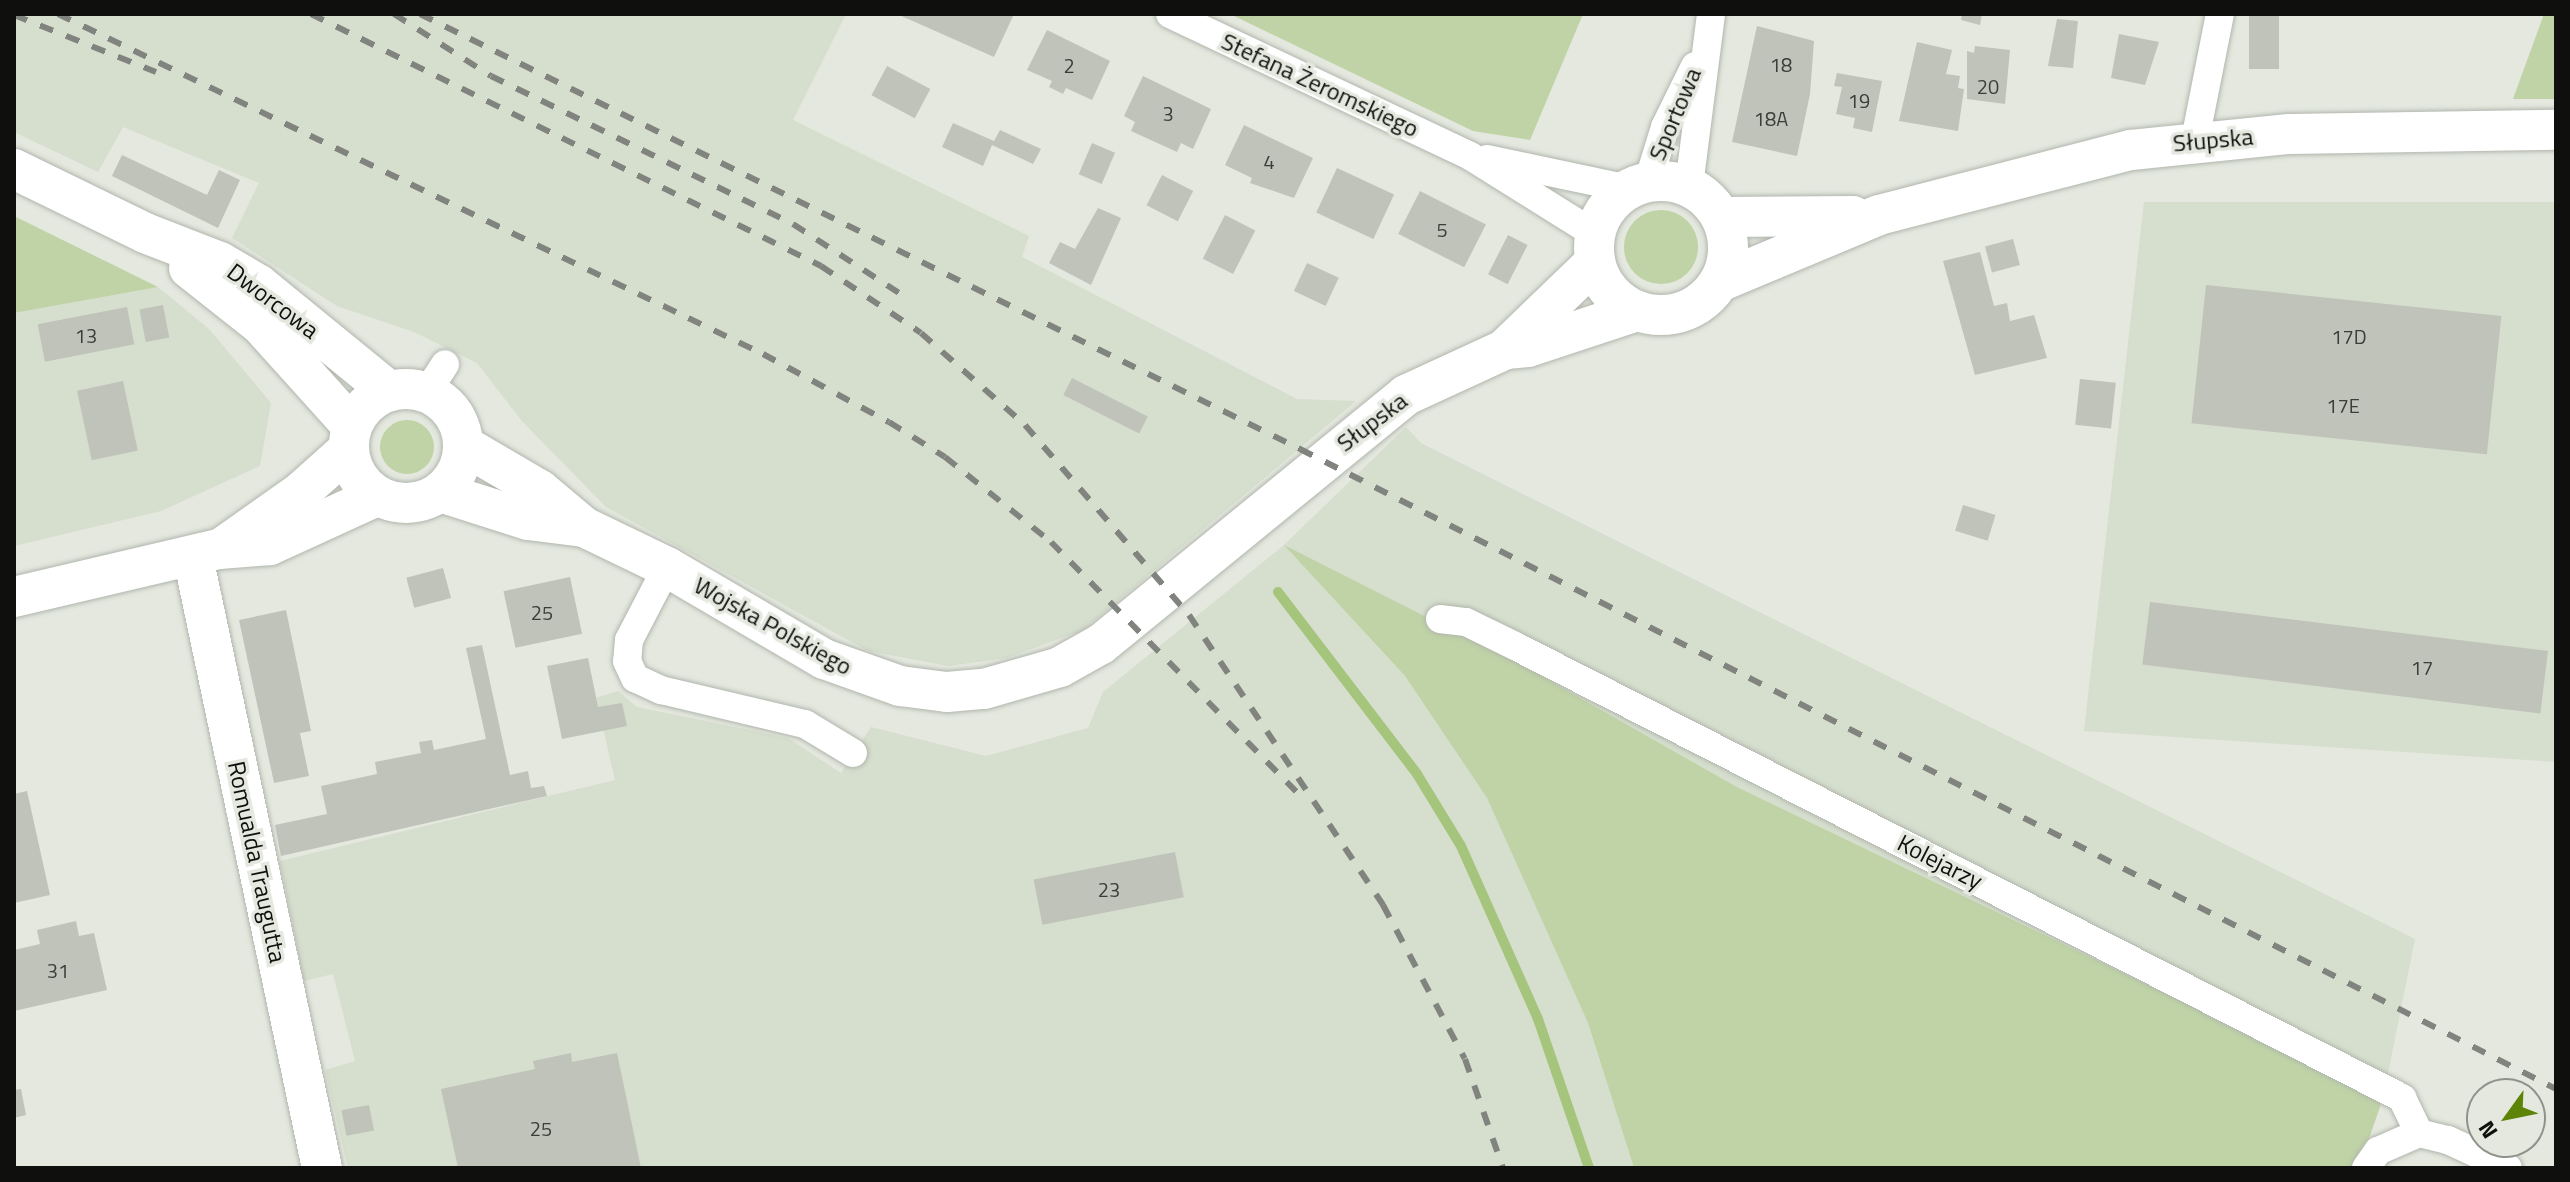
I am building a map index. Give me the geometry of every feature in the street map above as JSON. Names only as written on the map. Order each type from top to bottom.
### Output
[{"type":"street","name":"Stefana Żeromskiego","points":[[1170,14],[1470,156],[1595,248]]},
{"type":"street","name":"Sportowa","points":[[1689,186],[1704,47],[1711,14]]},
{"type":"street","points":[[2195,140],[2220,14]]},
{"type":"street","name":"Sportowa","points":[[1638,185],[1704,47]]},
{"type":"street","name":"Słupska","points":[[1719,282],[1879,215],[2073,163],[2195,140],[2556,130]]},
{"type":"street","name":"Stefana Żeromskiego","points":[[1470,156],[1638,185]]},
{"type":"street","name":"Dworcowa","points":[[14,169],[145,233],[220,262],[420,382]]},
{"type":"street","points":[[1638,185],[1689,186],[1721,217],[1728,261],[1719,282],[1692,308],[1655,315],[1637,311],[1603,283],[1595,248],[1612,201],[1638,185]]},
{"type":"street","name":"Słupska","points":[[1721,217],[1879,215]]},
{"type":"street","name":"Dworcowa","points":[[145,233],[261,325],[350,438]]},
{"type":"street","name":"Słupska","points":[[1506,349],[1595,248]]},
{"type":"street","name":"Słupska","points":[[1253,520],[1380,412],[1460,367],[1506,349],[1528,347],[1637,311]]},
{"type":"street","points":[[206,553],[302,491],[350,438],[360,411],[420,382],[453,413],[463,445],[461,464],[440,492],[408,503],[377,496],[363,484],[350,438]]},
{"type":"street","name":"Wojska Polskiego","points":[[463,445],[540,490],[584,527],[667,567],[844,668],[900,686],[947,692],[1017,682],[1081,657],[1253,520]]},
{"type":"street","name":"Wojska Polskiego","points":[[440,492],[528,520],[584,527]]},
{"type":"street","points":[[14,597],[206,553],[270,545],[377,496]]},
{"type":"street","name":"Romualda Traugutta","points":[[206,553],[322,1168]]},
{"type":"street","points":[[667,567],[629,640],[627,661],[635,678],[661,690],[805,724],[853,753]]},
{"type":"street","name":"Kolejarzy","points":[[1440,619],[1466,622],[1515,646],[2402,1098],[2419,1133]]},
{"type":"street","points":[[2366,1168],[2378,1151],[2419,1133],[2448,1140],[2508,1168]]},
{"type":"shaded area","points":[[14,14],[846,14],[793,120],[1029,236],[1022,257],[1297,399],[1356,401],[1083,630],[1007,658],[948,666],[868,651],[606,507],[521,420],[477,363],[414,332],[337,306],[232,238],[259,183],[123,127],[98,172],[14,132]]},
{"type":"shaded area","points":[[2144,202],[2556,202],[2556,762],[2084,731]]},
{"type":"shaded area","points":[[158,287],[209,329],[271,403],[260,466],[161,511],[14,546],[14,313]]},
{"type":"shaded area","points":[[1406,427],[1421,443],[2415,939],[2383,1098],[1737,787],[1529,669],[1286,547],[1405,676],[1487,798],[1588,1023],[1634,1168],[348,1168],[325,1070],[355,1061],[333,974],[304,981],[280,861],[615,780],[596,698],[618,691],[637,707],[788,738],[841,773],[871,727],[986,756],[1088,728],[1103,692],[1284,545]]},
{"type":"green space","points":[[1230,14],[1583,14],[1530,140],[1473,131]]},
{"type":"green space","points":[[2544,14],[2556,14],[2556,99],[2513,99]]},
{"type":"green space","points":[[1661,210],[1682,216],[1692,226],[1698,247],[1692,268],[1682,278],[1661,284],[1640,278],[1630,268],[1624,247],[1630,226],[1640,216]]},
{"type":"green space","points":[[14,216],[158,287],[14,313]]},
{"type":"green space","points":[[407,420],[426,428],[434,447],[426,466],[407,474],[388,466],[380,447],[388,428]]},
{"type":"green space","points":[[1284,545],[1529,669],[1737,787],[2383,1098],[2359,1168],[1634,1168],[1588,1023],[1487,798],[1405,676]]},
{"type":"building","points":[[897,14],[1014,14],[994,57]]},
{"type":"building","points":[[1962,14],[1982,14],[1980,25],[1961,20]]},
{"type":"building","points":[[2249,14],[2279,14],[2279,69],[2249,69]]},
{"type":"building","points":[[2057,19],[2078,21],[2073,68],[2048,66]]},
{"type":"building","points":[[1757,26],[1814,41],[1810,94],[1797,156],[1732,142]]},
{"type":"building","points":[[1047,30],[1110,61],[1092,100],[1066,88],[1063,94],[1049,87],[1052,81],[1027,70]]},
{"type":"building","points":[[2119,34],[2159,42],[2145,85],[2111,78]]},
{"type":"building","points":[[1917,42],[1952,50],[1946,74],[1960,76],[1958,88],[1964,89],[1958,131],[1899,121]]},
{"type":"building","points":[[1975,46],[2010,50],[2005,104],[1967,99],[1967,51],[1974,53]]},
{"type":"building","points":[[887,66],[930,89],[915,118],[872,95]]},
{"type":"building","points":[[1837,73],[1882,81],[1872,132],[1853,128],[1855,118],[1836,114],[1842,87],[1834,86]]},
{"type":"building","points":[[1143,76],[1211,109],[1193,149],[1181,143],[1177,152],[1131,131],[1135,122],[1124,116]]},
{"type":"building","points":[[953,123],[994,141],[1000,130],[1041,149],[1033,164],[992,145],[983,166],[942,147]]},
{"type":"building","points":[[1244,125],[1313,158],[1294,198],[1250,183],[1252,178],[1225,165]]},
{"type":"building","points":[[1092,143],[1115,153],[1102,184],[1079,174]]},
{"type":"building","points":[[122,155],[207,195],[219,170],[240,180],[218,228],[112,176]]},
{"type":"building","points":[[1337,168],[1394,195],[1373,239],[1316,212]]},
{"type":"building","points":[[1162,175],[1193,191],[1178,221],[1147,205]]},
{"type":"building","points":[[1420,191],[1486,225],[1464,267],[1398,234]]},
{"type":"building","points":[[1098,208],[1121,218],[1091,285],[1049,263],[1060,242],[1075,249]]},
{"type":"building","points":[[1225,215],[1255,230],[1233,274],[1203,259]]},
{"type":"building","points":[[1508,235],[1528,245],[1508,284],[1488,274]]},
{"type":"building","points":[[2013,239],[2020,265],[1992,273],[1985,247]]},
{"type":"building","points":[[1980,252],[1994,306],[2007,303],[2010,321],[2034,315],[2047,358],[1975,375],[1943,261]]},
{"type":"building","points":[[1307,263],[1339,278],[1326,306],[1294,291]]},
{"type":"building","points":[[2206,285],[2501,316],[2487,454],[2191,423]]},
{"type":"building","points":[[163,305],[169,337],[146,342],[139,310]]},
{"type":"building","points":[[127,307],[134,344],[45,362],[38,324]]},
{"type":"building","points":[[1072,378],[1148,417],[1139,434],[1063,395]]},
{"type":"building","points":[[2080,379],[2116,383],[2111,429],[2075,425]]},
{"type":"building","points":[[123,381],[138,450],[92,460],[77,391]]},
{"type":"building","points":[[1963,505],[1996,515],[1988,541],[1955,531]]},
{"type":"building","points":[[443,568],[451,598],[414,608],[406,578]]},
{"type":"building","points":[[570,577],[582,634],[516,648],[503,591]]},
{"type":"building","points":[[2150,602],[2548,651],[2540,713],[2142,665]]},
{"type":"building","points":[[286,610],[311,731],[300,733],[309,776],[274,783],[239,620]]},
{"type":"building","points":[[482,645],[510,775],[528,771],[531,788],[544,786],[547,796],[281,856],[275,825],[327,814],[321,786],[377,774],[375,762],[421,753],[419,742],[432,740],[434,750],[486,739],[466,648]]},
{"type":"building","points":[[588,658],[598,707],[622,703],[627,726],[562,739],[547,666]]},
{"type":"building","points":[[27,791],[50,895],[14,903],[14,794]]},
{"type":"building","points":[[1175,852],[1184,897],[1042,925],[1034,879]]},
{"type":"building","points":[[76,921],[79,936],[94,933],[107,990],[14,1011],[14,950],[40,944],[37,930]]},
{"type":"building","points":[[571,1053],[572,1062],[617,1053],[641,1168],[458,1168],[441,1089],[535,1069],[533,1061]]},
{"type":"building","points":[[21,1089],[26,1115],[14,1118],[14,1090]]},
{"type":"building","points":[[369,1105],[374,1131],[346,1136],[342,1110]]},
{"type":"waterway","points":[[1278,592],[1417,774],[1461,846],[1538,1019],[1589,1168]]},
{"type":"railway","points":[[58,14],[763,354],[889,422],[945,457],[1051,542],[1298,793]]},
{"type":"railway","points":[[311,14],[821,266],[921,333],[1025,425],[1189,615],[1383,905],[1465,1059],[1503,1168]]},
{"type":"railway","points":[[394,14],[491,76],[793,224],[904,296]]},
{"type":"railway","points":[[420,14],[1300,449],[2556,1089]]},
{"type":"railway","points":[[14,15],[156,72]]}]
